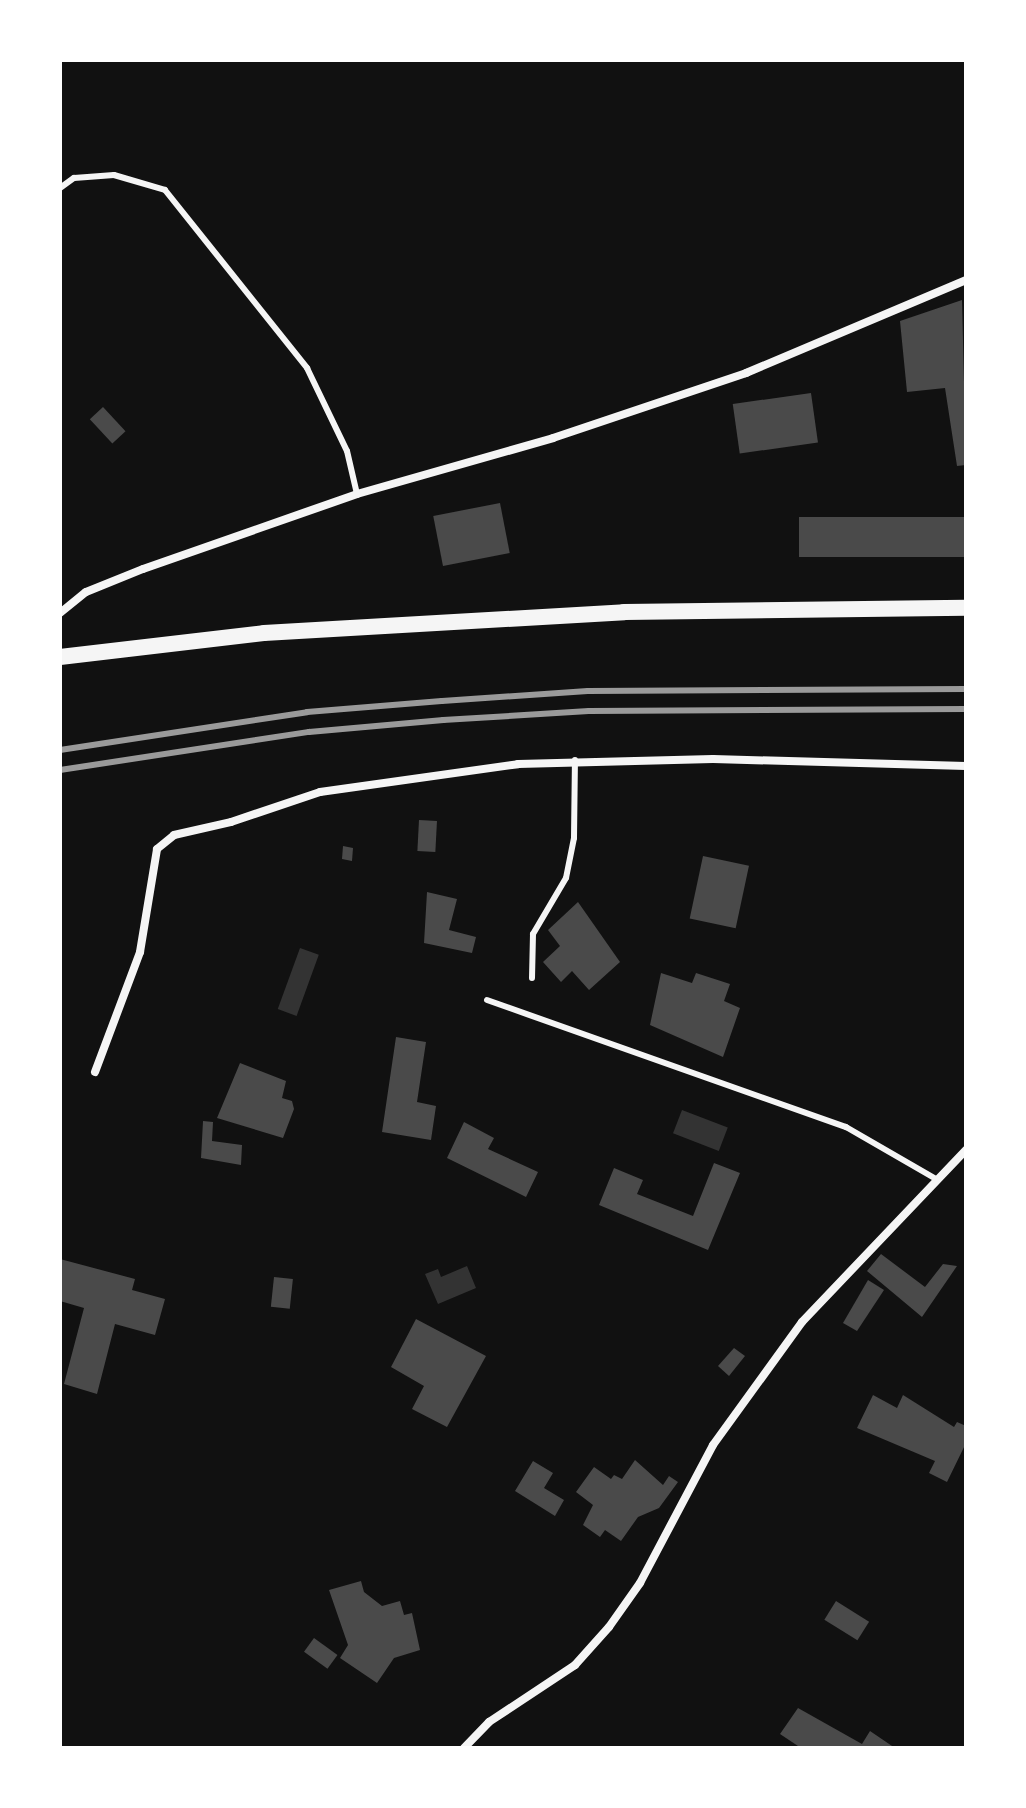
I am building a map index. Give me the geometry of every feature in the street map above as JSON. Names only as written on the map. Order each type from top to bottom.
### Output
[{"type":"main road","points":[[60,657],[264,633],[624,612],[966,608]]},
{"type":"street","points":[[60,613],[86,592],[143,569],[357,494],[553,438],[746,373],[966,280]]},
{"type":"street","points":[[95,1072],[140,952],[157,849],[174,835],[231,822],[320,792],[575,760],[966,766]]},
{"type":"street","points":[[464,1748],[489,1722],[575,1665],[609,1627],[640,1583],[713,1445],[802,1322],[966,1150]]},
{"type":"lane","points":[[60,188],[74,178],[114,175],[165,190],[307,368],[347,451],[357,494]]},
{"type":"lane","points":[[532,978],[533,934],[566,878],[574,838],[575,760]]},
{"type":"lane","points":[[487,1000],[846,1127],[936,1179]]},
{"type":"shaded area","points":[[300,948],[319,955],[297,1016],[278,1009]]},
{"type":"shaded area","points":[[682,1110],[728,1128],[719,1151],[673,1133]]},
{"type":"shaded area","points":[[467,1266],[476,1288],[438,1304],[425,1274],[438,1269],[441,1277]]},
{"type":"building","points":[[962,300],[966,465],[957,466],[945,388],[907,392],[900,321]]},
{"type":"building","points":[[811,393],[818,443],[740,454],[733,404]]},
{"type":"building","points":[[103,407],[126,431],[112,443],[90,419]]},
{"type":"building","points":[[500,503],[510,553],[443,566],[433,516]]},
{"type":"building","points":[[799,517],[966,517],[966,557],[799,557]]},
{"type":"building","points":[[419,820],[437,821],[435,852],[417,851]]},
{"type":"building","points":[[343,846],[353,848],[352,861],[342,859]]},
{"type":"building","points":[[703,856],[749,866],[736,928],[690,919]]},
{"type":"building","points":[[427,892],[457,899],[449,930],[476,937],[472,953],[424,943]]},
{"type":"building","points":[[578,902],[620,962],[589,990],[572,971],[561,982],[543,962],[560,946],[548,930]]},
{"type":"building","points":[[661,973],[692,983],[696,973],[730,984],[724,1001],[740,1008],[723,1057],[650,1025]]},
{"type":"building","points":[[396,1037],[426,1042],[417,1102],[436,1106],[431,1140],[382,1132]]},
{"type":"building","points":[[240,1063],[286,1081],[282,1098],[292,1101],[294,1109],[283,1138],[217,1118]]},
{"type":"building","points":[[203,1121],[213,1122],[212,1141],[242,1145],[241,1165],[201,1158]]},
{"type":"building","points":[[464,1122],[494,1138],[488,1149],[538,1172],[526,1197],[447,1158]]},
{"type":"building","points":[[714,1163],[740,1173],[708,1250],[599,1205],[614,1168],[643,1180],[637,1194],[693,1216]]},
{"type":"building","points":[[881,1254],[925,1287],[943,1264],[957,1266],[922,1317],[867,1271]]},
{"type":"building","points":[[60,1259],[135,1279],[132,1290],[165,1299],[155,1335],[115,1324],[97,1394],[64,1384],[84,1308],[60,1301]]},
{"type":"building","points":[[274,1277],[293,1279],[290,1309],[271,1307]]},
{"type":"building","points":[[868,1280],[884,1290],[857,1331],[843,1323]]},
{"type":"building","points":[[416,1319],[486,1356],[447,1427],[412,1409],[424,1386],[391,1367]]},
{"type":"building","points":[[734,1348],[745,1356],[729,1376],[718,1366]]},
{"type":"building","points":[[873,1395],[897,1408],[903,1395],[954,1427],[957,1422],[966,1426],[966,1443],[947,1482],[929,1473],[935,1461],[857,1428]]},
{"type":"building","points":[[635,1460],[663,1485],[669,1476],[678,1482],[659,1508],[638,1517],[621,1541],[605,1530],[600,1537],[583,1525],[593,1505],[576,1492],[594,1467],[611,1479],[614,1475],[622,1479]]},
{"type":"building","points":[[533,1461],[553,1473],[544,1488],[564,1500],[555,1516],[515,1491]]},
{"type":"building","points":[[361,1581],[364,1592],[382,1606],[400,1601],[404,1615],[412,1613],[420,1650],[394,1658],[377,1683],[340,1658],[348,1645],[329,1590]]},
{"type":"building","points":[[836,1601],[869,1622],[857,1640],[824,1620]]},
{"type":"building","points":[[314,1638],[337,1655],[327,1669],[304,1652]]},
{"type":"building","points":[[798,1708],[862,1744],[870,1731],[895,1748],[801,1748],[780,1734]]},
{"type":"railway","points":[[60,750],[307,712],[588,691],[966,689]]},
{"type":"railway","points":[[60,770],[309,732],[443,720],[589,711],[966,709]]}]
